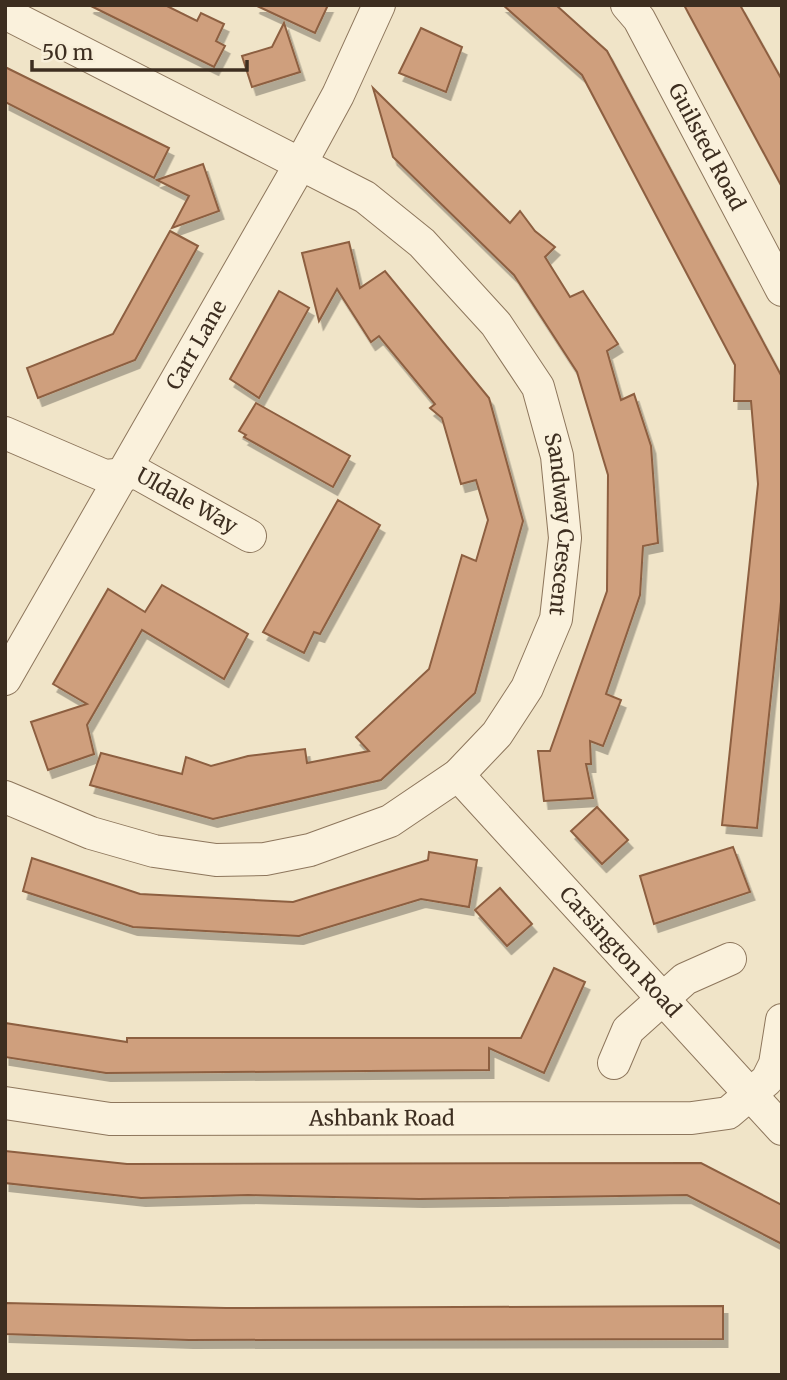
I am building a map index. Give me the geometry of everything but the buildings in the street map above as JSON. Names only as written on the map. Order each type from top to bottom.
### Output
[{"type":"street","name":"Carr Lane","points":[[5,679],[301,163],[338,95],[379,5]]},
{"type":"street","name":"Guilsted Road","points":[[627,5],[639,19],[782,290]]},
{"type":"street","name":"Sandway Crescent","points":[[5,13],[365,197],[422,243],[496,324],[538,387],[557,456],[565,538],[556,619],[527,688],[497,734],[458,775],[390,821],[310,850],[265,859],[216,860],[154,851],[91,833],[5,797]]},
{"type":"street","name":"Uldale Way","points":[[5,433],[105,476],[137,473],[250,536]]},
{"type":"street","name":"Carsington Road","points":[[458,775],[782,1129]]},
{"type":"street","points":[[614,1063],[628,1030],[685,979],[730,959]]},
{"type":"street","points":[[752,1096],[767,1080],[775,1064],[782,1020]]},
{"type":"street","name":"Ashbank Road","points":[[5,1103],[110,1118],[692,1118],[728,1113],[752,1096]]}]
